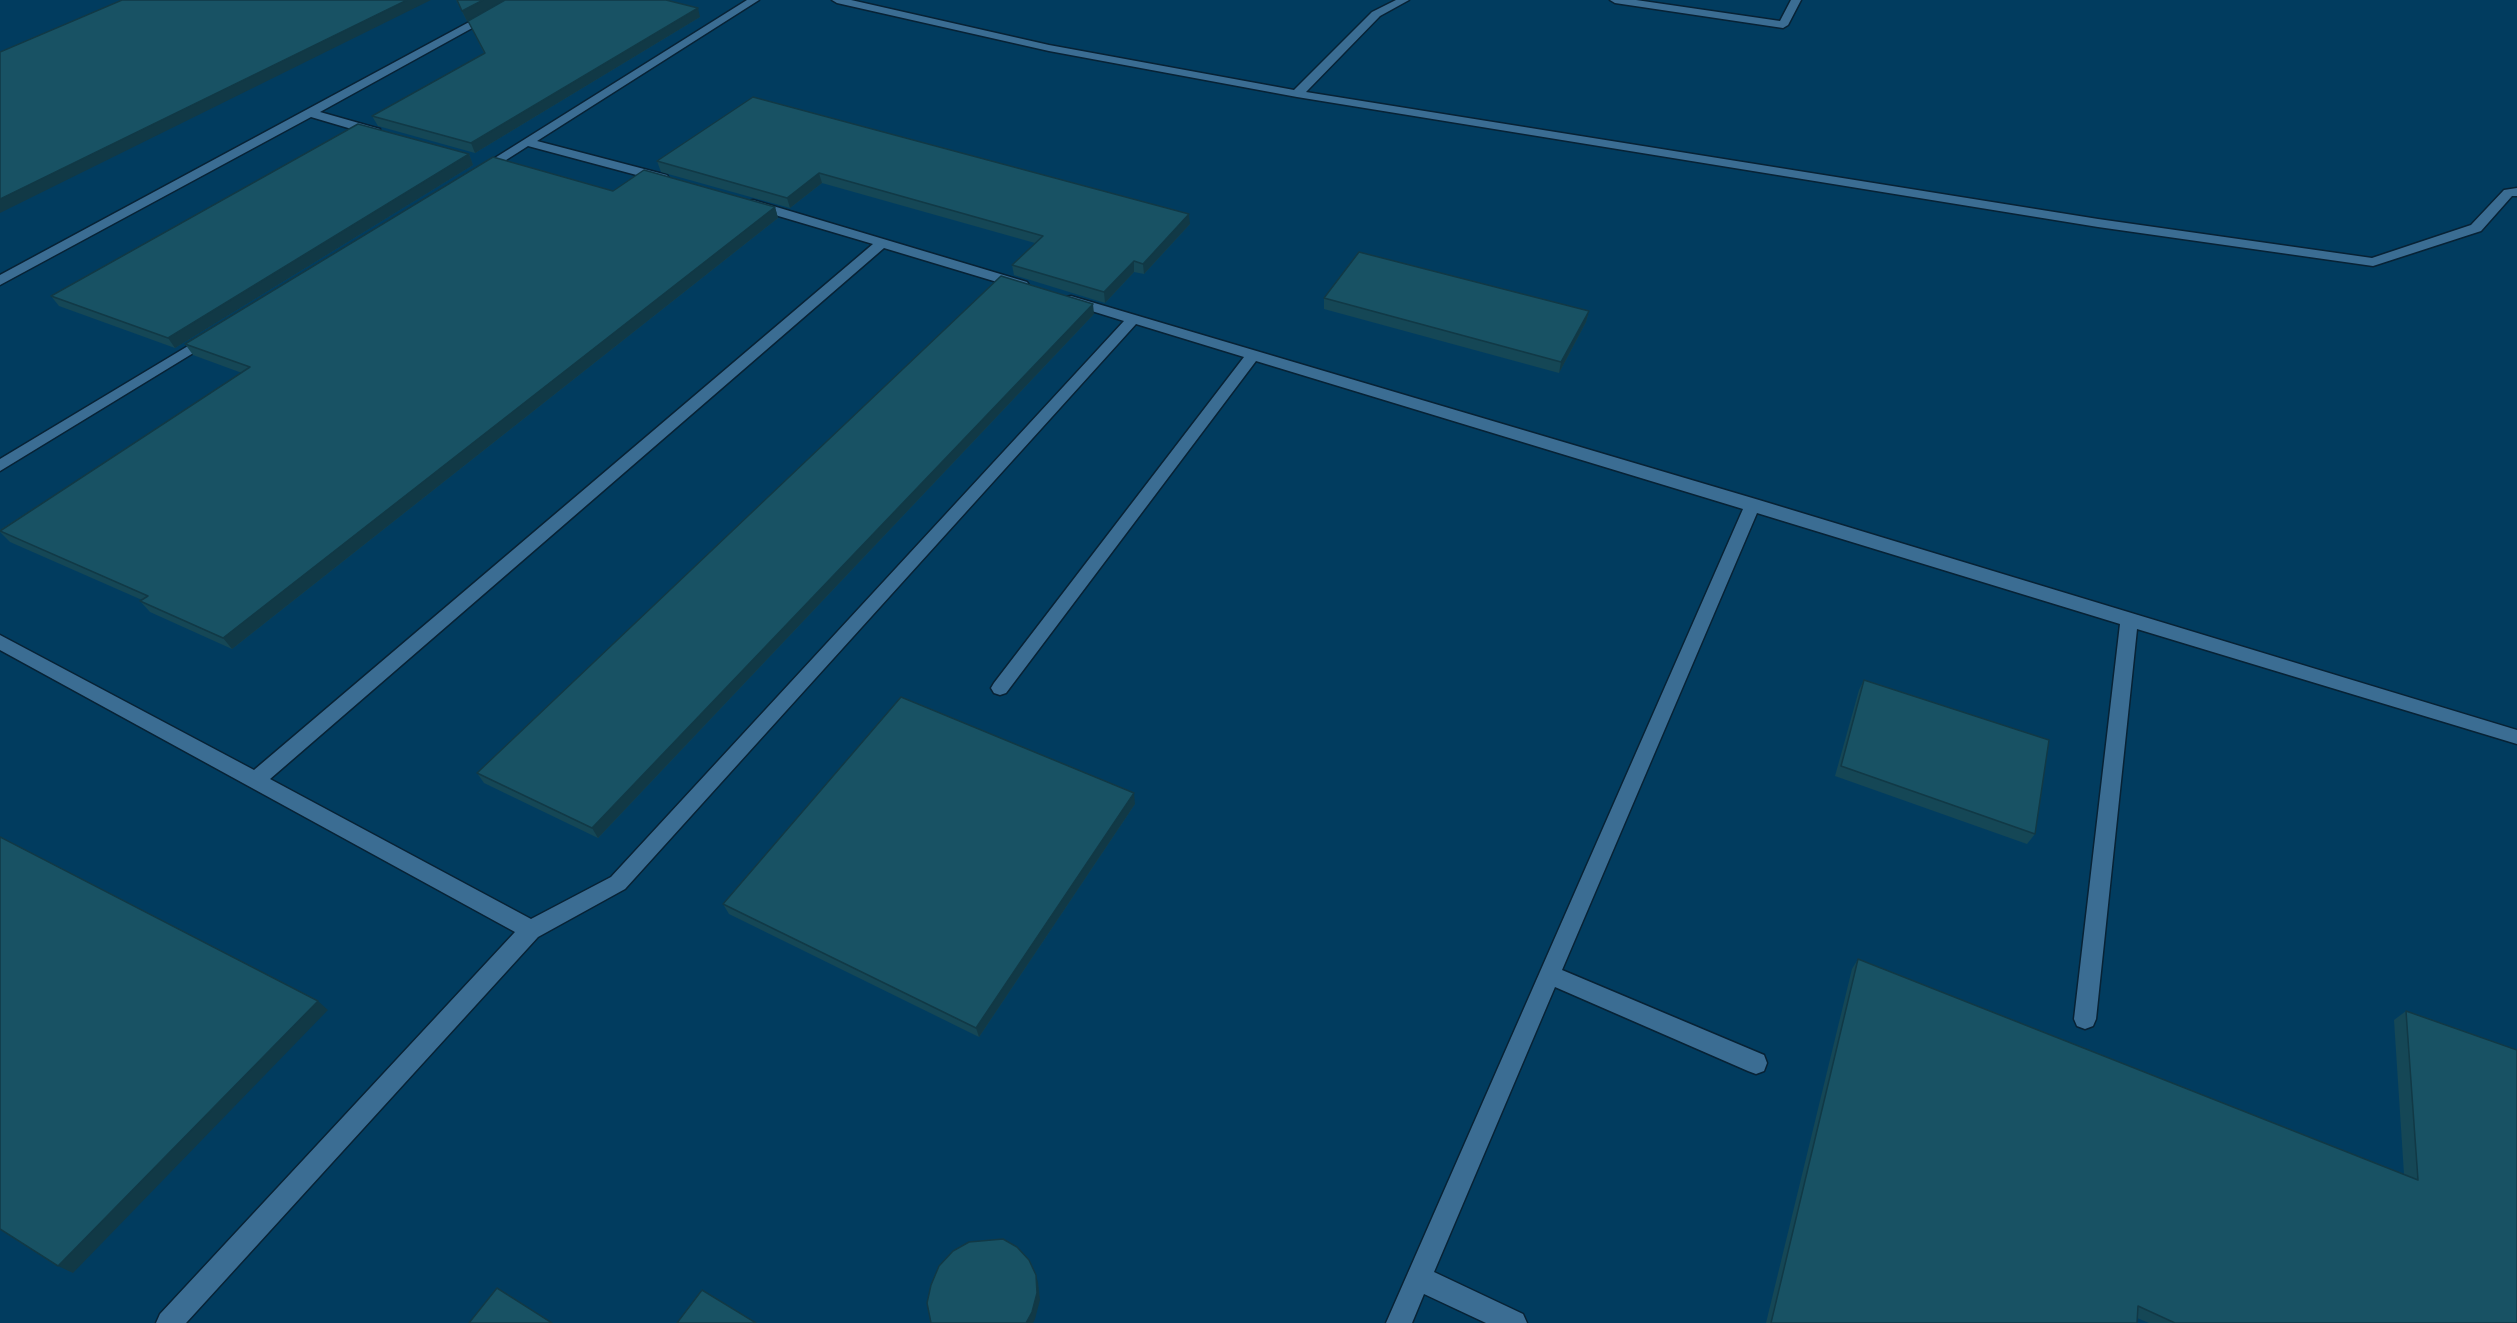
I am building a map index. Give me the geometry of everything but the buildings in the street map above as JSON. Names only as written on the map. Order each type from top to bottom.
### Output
[{"type":"lane","points":[[0,280],[518,0]]},
{"type":"lane","points":[[470,177],[485,163],[527,142],[754,0]]},
{"type":"lane","points":[[837,0],[1049,48],[1297,94],[2086,222],[2373,262],[2476,228],[2508,193],[2517,192]]},
{"type":"lane","points":[[1297,94],[1376,14],[1404,0]]},
{"type":"lane","points":[[1615,0],[1783,25],[1796,0]]},
{"type":"lane","points":[[309,113],[389,135]]},
{"type":"lane","points":[[527,142],[684,184]]},
{"type":"lane","points":[[739,200],[1753,504],[2517,737]]},
{"type":"lane","points":[[255,781],[882,243]]},
{"type":"lane","points":[[168,1323],[531,930],[618,884],[1134,318]]},
{"type":"lane","points":[[0,465],[215,334]]},
{"type":"lane","points":[[1000,688],[1254,354]]},
{"type":"lane","points":[[1399,1323],[1753,504]]},
{"type":"lane","points":[[2085,1019],[2129,619]]},
{"type":"lane","points":[[0,642],[531,930]]},
{"type":"lane","points":[[1550,975],[1756,1063]]},
{"type":"lane","points":[[1418,1278],[1514,1323]]}]
